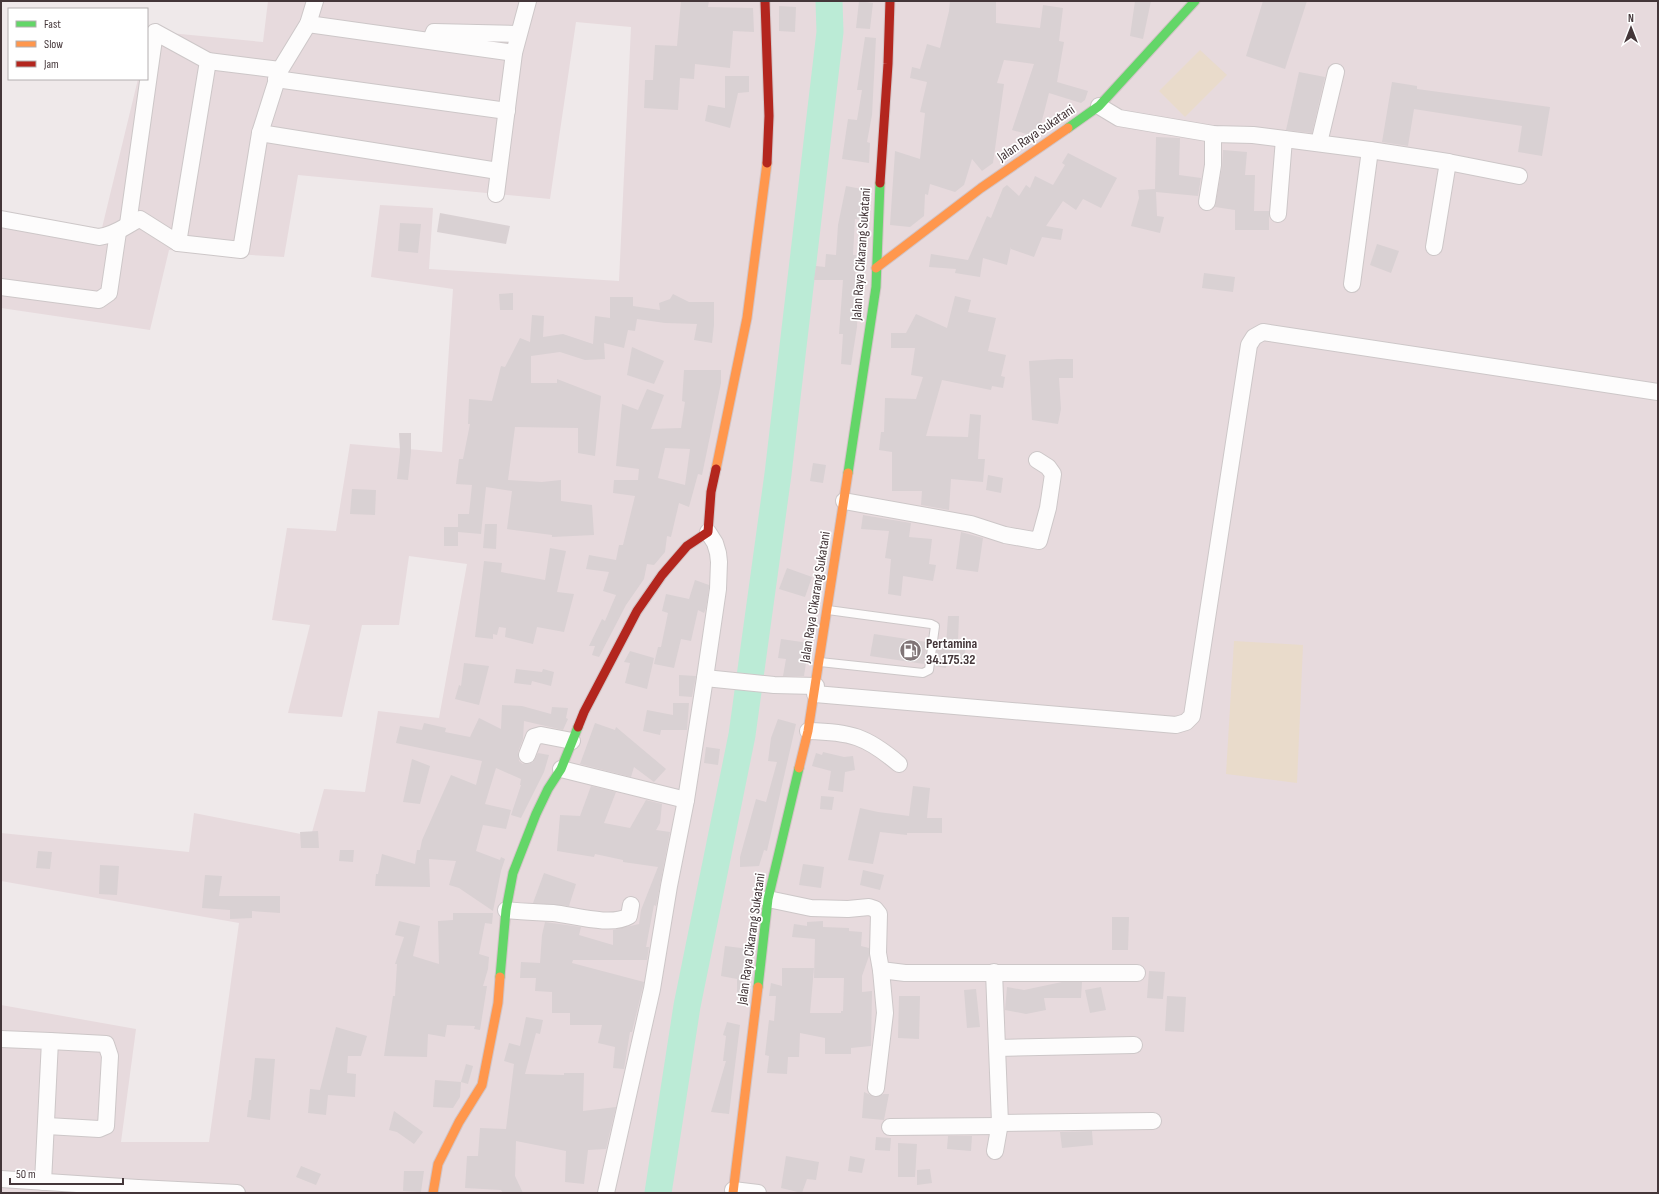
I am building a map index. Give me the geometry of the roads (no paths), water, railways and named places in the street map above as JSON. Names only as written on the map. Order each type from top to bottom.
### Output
[{"type":"street","points":[[1,219],[100,237],[123,228],[140,219],[178,243],[241,250],[260,133],[278,75],[308,24],[315,1]]},
{"type":"street","points":[[496,194],[514,53],[518,34],[528,7],[528,1]]},
{"type":"street","points":[[606,1193],[652,989],[669,886],[686,800],[718,589],[718,553],[715,543],[708,532],[711,492],[747,318],[766,171],[770,116],[765,1]]},
{"type":"street","name":"Jalan Raya Cikarang Sukatani","points":[[733,1192],[768,899],[808,731],[828,610],[876,287],[890,1]]},
{"type":"street","name":"Jalan Raya Sukatani","points":[[876,268],[981,188],[1099,106],[1195,1]]},
{"type":"street","points":[[308,24],[514,53]]},
{"type":"street","points":[[148,75],[155,32],[208,61],[278,75],[507,111]]},
{"type":"street","points":[[431,41],[434,32],[518,34]]},
{"type":"street","points":[[178,243],[208,61]]},
{"type":"street","points":[[1319,143],[1336,72]]},
{"type":"street","points":[[1,287],[99,300],[104,298],[109,293],[123,228],[147,80]]},
{"type":"street","points":[[1099,106],[1119,118],[1213,134],[1253,135],[1319,143],[1448,162],[1519,176]]},
{"type":"street","points":[[260,133],[498,171]]},
{"type":"street","points":[[1207,202],[1213,165],[1213,134]]},
{"type":"street","points":[[1278,214],[1284,139]]},
{"type":"street","points":[[1352,284],[1370,150]]},
{"type":"street","points":[[1434,247],[1448,162]]},
{"type":"street","points":[[705,678],[1176,725],[1186,722],[1192,716],[1249,345],[1254,337],[1263,332],[1658,392]]},
{"type":"street","points":[[844,501],[971,524],[1005,535],[1039,541],[1048,508],[1053,474],[1048,467],[1037,460]]},
{"type":"street","points":[[433,1193],[438,1164],[459,1122],[482,1085],[498,1003],[506,910],[513,873],[542,802],[561,769],[584,712],[637,611],[662,575],[687,546],[708,532]]},
{"type":"street","points":[[808,731],[840,732],[860,738],[880,748],[899,764]]},
{"type":"street","points":[[527,755],[534,737],[541,735],[572,741]]},
{"type":"street","points":[[561,769],[686,800]]},
{"type":"street","points":[[768,899],[811,908],[848,909],[869,907],[875,909],[879,914],[878,952],[885,1013],[876,1088]]},
{"type":"street","points":[[506,910],[553,913],[598,920],[618,919],[629,916],[631,905]]},
{"type":"street","points":[[881,970],[905,973],[994,972],[1136,974]]},
{"type":"street","points":[[994,972],[1000,1124],[995,1151]]},
{"type":"street","points":[[1,1039],[106,1044],[110,1056],[106,1126],[100,1129],[47,1126]]},
{"type":"street","points":[[50,1041],[47,1126],[53,1186]]},
{"type":"street","points":[[998,1048],[1134,1045]]},
{"type":"street","points":[[890,1127],[1153,1121]]},
{"type":"street","points":[[1,1179],[53,1186],[237,1193]]},
{"type":"street","points":[[733,1192],[758,1193]]},
{"type":"lane","points":[[820,662],[923,673],[929,670],[934,626],[931,624],[828,610]]},
{"type":"waterway","points":[[658,1193],[687,1006],[742,735],[778,474],[830,32],[829,1]]},
{"type":"place","name":"Pertamina 34.175.32","points":[[910,651]]}]
